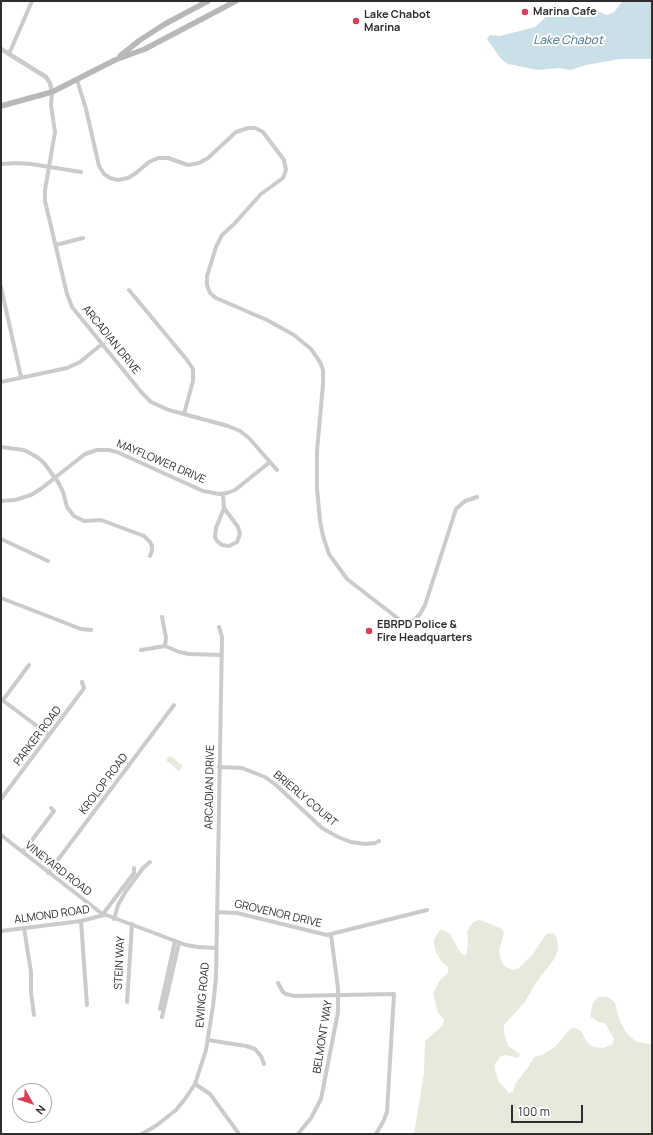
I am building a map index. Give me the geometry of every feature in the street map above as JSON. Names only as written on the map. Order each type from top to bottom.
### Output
[{"type":"main road","points":[[115,60],[140,40],[208,1]]},
{"type":"main road","points":[[1,106],[52,92],[115,60],[145,49],[236,1]]},
{"type":"street","points":[[8,54],[32,1]]},
{"type":"street","points":[[1,49],[47,78],[52,92]]},
{"type":"street","points":[[77,80],[86,109],[99,166],[104,174],[110,178],[118,180],[128,178],[149,162],[158,158],[172,159],[191,165],[199,163],[208,158],[236,132],[248,128],[255,128],[263,132],[284,160],[286,170],[283,178],[261,194],[222,235],[216,247],[207,276],[207,285],[210,293],[216,298],[267,320],[294,336],[310,349],[320,362],[323,370],[317,451],[317,488],[320,521],[329,554],[347,579],[400,620],[406,622],[414,620],[420,614],[425,605],[456,510],[465,501],[477,497]]},
{"type":"street","name":"ARCADIAN DRIVE","points":[[52,92],[50,105],[55,132],[45,190],[45,201],[67,294],[72,307],[147,399],[160,407],[240,431],[249,438],[277,470]]},
{"type":"street","points":[[1,164],[23,163],[81,172]]},
{"type":"street","points":[[56,245],[83,238]]},
{"type":"street","points":[[1,287],[21,377]]},
{"type":"street","points":[[129,290],[193,369],[193,381],[184,414]]},
{"type":"street","points":[[1,382],[71,366],[84,359],[102,344]]},
{"type":"street","points":[[1,447],[19,449],[32,454],[44,463],[55,477],[63,492],[67,507],[74,516],[84,521],[101,520],[147,538],[152,546],[150,556]]},
{"type":"street","name":"MAYFLOWER DRIVE","points":[[1,501],[25,498],[42,488],[88,452],[97,450],[109,450],[116,452],[203,491],[223,494]]},
{"type":"street","points":[[224,508],[238,527],[240,534],[237,542],[229,546],[222,545],[215,537],[216,528],[224,508],[223,494],[231,492],[241,486],[270,462]]},
{"type":"street","points":[[1,539],[48,560]]},
{"type":"street","points":[[1,598],[81,629],[90,630]]},
{"type":"street","points":[[162,617],[166,638],[165,646]]},
{"type":"street","name":"ARCADIAN DRIVE","points":[[216,948],[222,637],[219,627]]},
{"type":"street","points":[[140,650],[165,646],[184,653],[221,655]]},
{"type":"street","points":[[29,665],[2,700],[49,735]]},
{"type":"street","name":"PARKER ROAD","points":[[1,799],[82,691],[84,688],[82,682]]},
{"type":"street","name":"KROLOP ROAD","points":[[48,873],[174,705]]},
{"type":"street","name":"BRIERLY COURT","points":[[219,767],[242,768],[265,777],[276,785],[322,828],[338,838],[365,844],[375,843],[380,840]]},
{"type":"street","points":[[23,852],[54,811],[51,808]]},
{"type":"street","name":"VINEYARD ROAD","points":[[1,835],[93,908],[104,915]]},
{"type":"street","points":[[114,919],[118,905],[126,891],[143,868],[150,862]]},
{"type":"street","points":[[104,915],[134,874],[134,868]]},
{"type":"street","name":"GROVENOR DRIVE","points":[[217,912],[237,913],[315,933],[332,935],[427,910]]},
{"type":"street","name":"EWING ROAD","points":[[104,915],[132,924],[177,942],[198,947],[216,948],[215,991],[208,1040],[202,1067],[195,1084],[176,1110],[157,1125],[142,1134]]},
{"type":"street","name":"ALMOND ROAD","points":[[1,931],[81,920],[104,915]]},
{"type":"street","points":[[81,920],[88,1005]]},
{"type":"street","name":"STEIN WAY","points":[[127,1002],[132,924]]},
{"type":"street","points":[[24,928],[31,972],[31,992],[34,1015]]},
{"type":"street","name":"BELMONT WAY","points":[[298,1134],[311,1118],[321,1099],[338,1012],[339,995],[332,935]]},
{"type":"street","points":[[160,1009],[177,942]]},
{"type":"street","points":[[162,1017],[177,942]]},
{"type":"street","points":[[278,983],[283,992],[290,995],[394,994],[387,1112],[376,1134]]},
{"type":"street","points":[[208,1040],[246,1046],[255,1049],[261,1056],[264,1064]]},
{"type":"street","points":[[195,1084],[210,1094],[239,1134]]},
{"type":"shaded area","points":[[170,756],[183,766],[179,771],[166,760]]},
{"type":"shaded area","points":[[480,920],[503,930],[504,933],[499,951],[501,960],[504,966],[513,970],[519,968],[533,954],[546,934],[553,933],[557,938],[558,949],[555,958],[535,984],[525,1002],[504,1025],[504,1032],[508,1046],[520,1054],[518,1058],[505,1055],[500,1057],[495,1064],[499,1082],[509,1093],[513,1092],[515,1084],[534,1057],[542,1055],[555,1047],[570,1029],[575,1028],[581,1031],[587,1042],[593,1047],[603,1048],[613,1044],[614,1039],[605,1023],[598,1022],[590,1016],[593,1003],[598,997],[606,997],[615,1003],[619,1019],[626,1032],[635,1041],[652,1045],[652,1134],[414,1134],[424,1073],[425,1041],[443,1025],[444,1019],[438,1013],[433,993],[440,980],[448,973],[448,967],[441,961],[435,950],[434,939],[441,929],[450,934],[460,952],[466,956],[468,944],[467,932],[475,921]]},
{"type":"water","name":"Lake Chabot","points":[[652,1],[652,59],[620,59],[586,65],[570,70],[560,68],[538,70],[508,64],[501,59],[487,39],[490,35],[500,36],[535,27],[551,12],[600,12],[607,15],[614,12],[622,2]]},
{"type":"place","name":"Marina Cafe","points":[[525,12]]},
{"type":"place","name":"Lake Chabot Marina","points":[[356,21]]},
{"type":"place","name":"EBRPD Police & Fire Headquarters","points":[[369,631]]}]
